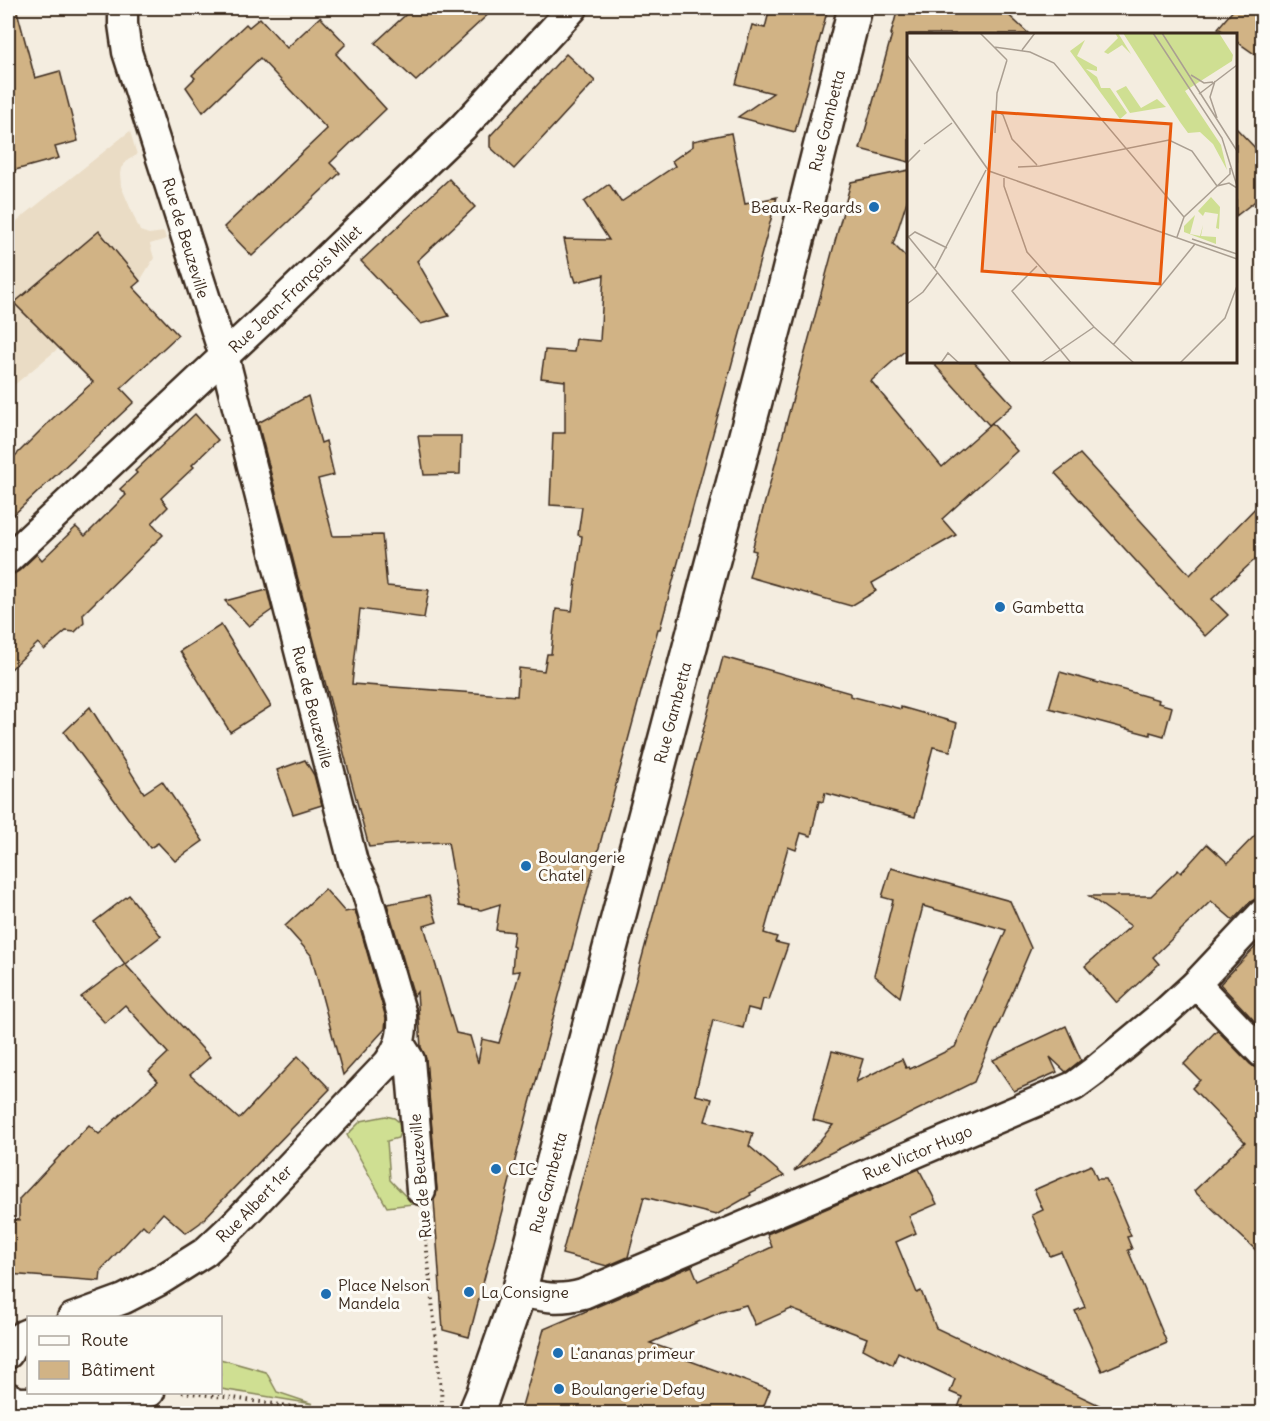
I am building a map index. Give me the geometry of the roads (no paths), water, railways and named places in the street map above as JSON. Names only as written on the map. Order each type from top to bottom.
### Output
[{"type":"main road","name":"Rue Gambetta","points":[[459,1412],[483,1395],[519,1292],[785,288],[855,8]]},
{"type":"street","name":"Rue de Beuzeville","points":[[123,8],[127,52],[224,356],[353,862],[366,890],[402,1015],[403,1028],[400,1044],[410,1060],[421,1191]]},
{"type":"street","name":"Rue Jean-François Millet","points":[[8,559],[267,316],[463,127],[573,8]]},
{"type":"street","name":"Rue Victor Hugo","points":[[519,1292],[553,1299],[568,1299],[583,1294],[1074,1086],[1162,1015],[1196,984],[1263,914]]},
{"type":"street","points":[[1196,984],[1263,1053]]},
{"type":"street","name":"Rue Albert 1er","points":[[75,1316],[124,1299],[159,1281],[205,1252],[236,1223],[388,1063],[400,1044]]},
{"type":"street","points":[[8,1354],[13,1343],[27,1334]]},
{"type":"street","points":[[8,1397],[18,1402],[92,1401],[137,1394]]},
{"type":"place","name":"Beaux-Regards","points":[[874,207]]},
{"type":"place","name":"Gambetta","points":[[1000,607]]},
{"type":"place","name":"Boulangerie Chatel","points":[[526,866]]},
{"type":"place","name":"CIC","points":[[496,1169]]},
{"type":"place","name":"La Consigne","points":[[469,1292]]},
{"type":"place","name":"Place Nelson Mandela","points":[[326,1294]]},
{"type":"place","name":"L'ananas primeur","points":[[558,1353]]},
{"type":"place","name":"Boulangerie Defay","points":[[559,1389]]}]
